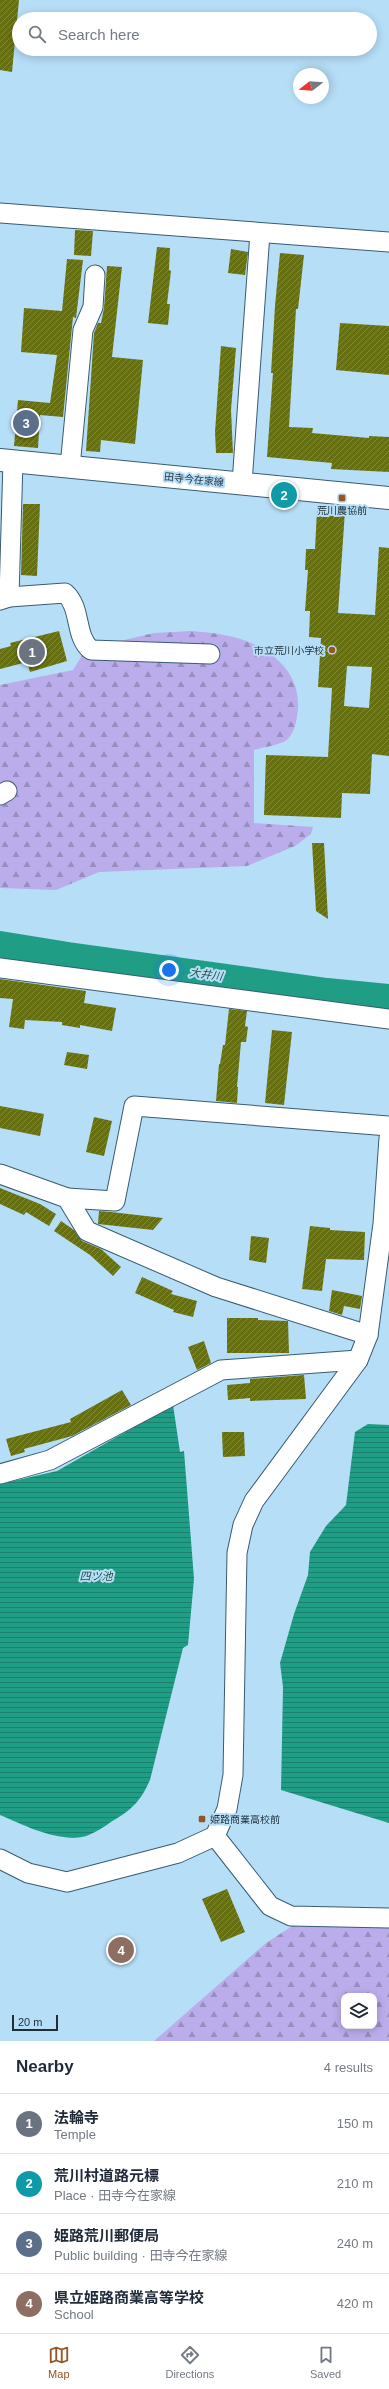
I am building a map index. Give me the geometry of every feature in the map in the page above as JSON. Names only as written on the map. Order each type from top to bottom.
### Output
[{"type":"main road","name":"田寺今在家線","points":[[7,460],[389,498]]},
{"type":"street","points":[[0,213],[389,242]]},
{"type":"street","points":[[242,483],[260,233]]},
{"type":"street","points":[[70,467],[83,330],[93,307],[95,275]]},
{"type":"street","points":[[7,460],[4,598],[65,593],[71,598],[84,644],[91,650],[210,654]]},
{"type":"street","points":[[0,968],[389,1019]]},
{"type":"street","points":[[0,1174],[67,1198],[115,1200],[134,1106],[389,1126]]},
{"type":"street","points":[[0,1859],[28,1873],[67,1882],[178,1853],[214,1836],[227,1809],[233,1775],[236,1553],[242,1525],[254,1501],[358,1360],[368,1335],[386,1224],[389,1138]]},
{"type":"street","points":[[67,1198],[87,1231],[216,1287],[368,1335]]},
{"type":"street","points":[[0,1474],[50,1460],[221,1370],[358,1360]]},
{"type":"street","points":[[214,1836],[270,1906],[291,1916],[389,1918]]},
{"type":"green space","points":[[191,631],[239,638],[257,645],[281,663],[292,678],[298,705],[296,722],[292,734],[288,739],[281,743],[254,750],[254,823],[313,827],[311,834],[295,846],[247,866],[99,872],[56,890],[0,888],[0,685],[73,670],[86,649],[154,633]]},
{"type":"green space","points":[[294,1925],[389,1927],[389,2041],[154,2041],[266,1943]]},
{"type":"water","name":"四ツ池","points":[[173,1405],[180,1452],[184,1451],[194,1579],[188,1645],[183,1648],[150,1780],[140,1799],[131,1808],[95,1832],[82,1837],[71,1838],[50,1834],[0,1815],[0,1484],[57,1471]]},
{"type":"water","points":[[368,1424],[389,1425],[389,1823],[281,1790],[283,1687],[280,1663],[294,1614],[308,1575],[310,1552],[326,1526],[346,1505],[355,1432]]},
{"type":"building","points":[[0,0],[19,0],[18,12],[12,12],[12,56],[14,56],[12,72],[0,70]]},
{"type":"building","points":[[75,230],[93,231],[91,256],[74,255]]},
{"type":"building","points":[[157,247],[170,248],[169,270],[171,271],[167,304],[170,304],[168,325],[148,323]]},
{"type":"building","points":[[231,249],[248,252],[245,275],[228,273]]},
{"type":"building","points":[[280,253],[304,255],[298,309],[296,309],[289,427],[313,428],[312,433],[369,438],[369,436],[389,437],[389,472],[331,469],[332,463],[267,457],[273,373],[271,373],[275,306]]},
{"type":"building","points":[[67,259],[83,260],[76,318],[73,317],[63,417],[40,415],[38,448],[14,446],[18,400],[50,403],[57,355],[21,352],[24,308],[62,311]]},
{"type":"building","points":[[107,266],[122,267],[112,357],[143,360],[135,444],[101,440],[100,452],[86,451],[94,333],[98,323],[101,323],[104,308]]},
{"type":"building","points":[[340,323],[389,326],[389,375],[336,370]]},
{"type":"building","points":[[221,346],[236,348],[231,410],[233,453],[216,453],[215,432]]},
{"type":"building","points":[[23,504],[40,504],[37,576],[21,575]]},
{"type":"building","points":[[317,510],[345,511],[338,613],[375,615],[379,547],[389,548],[389,756],[372,754],[370,794],[342,793],[341,818],[264,815],[266,755],[328,757],[332,688],[318,687],[321,638],[309,637],[310,611],[305,611],[308,570],[305,570],[306,549],[315,549]],"holes":[[[347,666],[372,667],[369,708],[344,706]]]},
{"type":"building","points":[[59,631],[67,661],[30,672],[27,662],[0,669],[0,649],[11,646],[10,643]]},
{"type":"building","points":[[312,843],[324,843],[328,919],[316,911]]},
{"type":"building","points":[[0,979],[86,991],[84,1003],[116,1008],[112,1031],[80,1025],[80,1028],[62,1025],[62,1022],[25,1020],[24,1029],[9,1027],[13,999],[0,998]]},
{"type":"building","points":[[229,1009],[247,1011],[245,1026],[248,1027],[246,1042],[241,1042],[237,1103],[216,1101],[219,1064],[223,1045],[225,1045]]},
{"type":"building","points":[[272,1030],[292,1032],[284,1105],[265,1103]]},
{"type":"building","points":[[67,1052],[89,1055],[87,1069],[64,1065]]},
{"type":"building","points":[[0,1106],[44,1114],[40,1136],[0,1128]]},
{"type":"building","points":[[94,1117],[112,1121],[104,1156],[86,1152]]},
{"type":"building","points":[[0,1188],[40,1204],[56,1214],[49,1226],[26,1212],[24,1215],[0,1204]]},
{"type":"building","points":[[99,1211],[163,1218],[153,1230],[98,1224]]},
{"type":"building","points":[[61,1221],[74,1230],[82,1241],[101,1249],[121,1267],[113,1276],[90,1255],[54,1231]]},
{"type":"building","points":[[310,1226],[330,1228],[330,1230],[365,1232],[364,1260],[326,1259],[322,1291],[302,1289]]},
{"type":"building","points":[[251,1236],[269,1238],[266,1263],[249,1260]]},
{"type":"building","points":[[142,1277],[173,1291],[171,1294],[197,1301],[193,1317],[173,1312],[174,1310],[135,1293]]},
{"type":"building","points":[[332,1290],[362,1296],[360,1309],[344,1306],[342,1315],[329,1311]]},
{"type":"building","points":[[227,1318],[258,1318],[258,1320],[288,1321],[289,1353],[227,1353]]},
{"type":"building","points":[[204,1341],[211,1363],[197,1370],[188,1347]]},
{"type":"building","points":[[304,1375],[306,1399],[250,1401],[250,1398],[228,1400],[227,1385],[250,1383],[250,1379]]},
{"type":"building","points":[[122,1390],[131,1405],[72,1436],[24,1449],[25,1452],[11,1456],[6,1439],[71,1422],[70,1419]]},
{"type":"building","points":[[222,1432],[244,1432],[245,1456],[223,1457]]},
{"type":"building","points":[[227,1889],[245,1932],[221,1942],[202,1899]]},
{"type":"waterway","name":"大井川","points":[[0,945],[68,956],[327,992],[389,998]]},
{"type":"place","name":"姫路荒川郵便局","points":[[26,423]]},
{"type":"place","name":"荒川村道路元標","points":[[284,495]]},
{"type":"place","name":"荒川農協前","points":[[342,498]]},
{"type":"place","name":"市立荒川小学校","points":[[332,650]]},
{"type":"place","name":"法輪寺","points":[[32,652]]},
{"type":"place","name":"姫路商業高校前","points":[[202,1819]]},
{"type":"place","name":"県立姫路商業高等学校","points":[[121,1950]]}]
